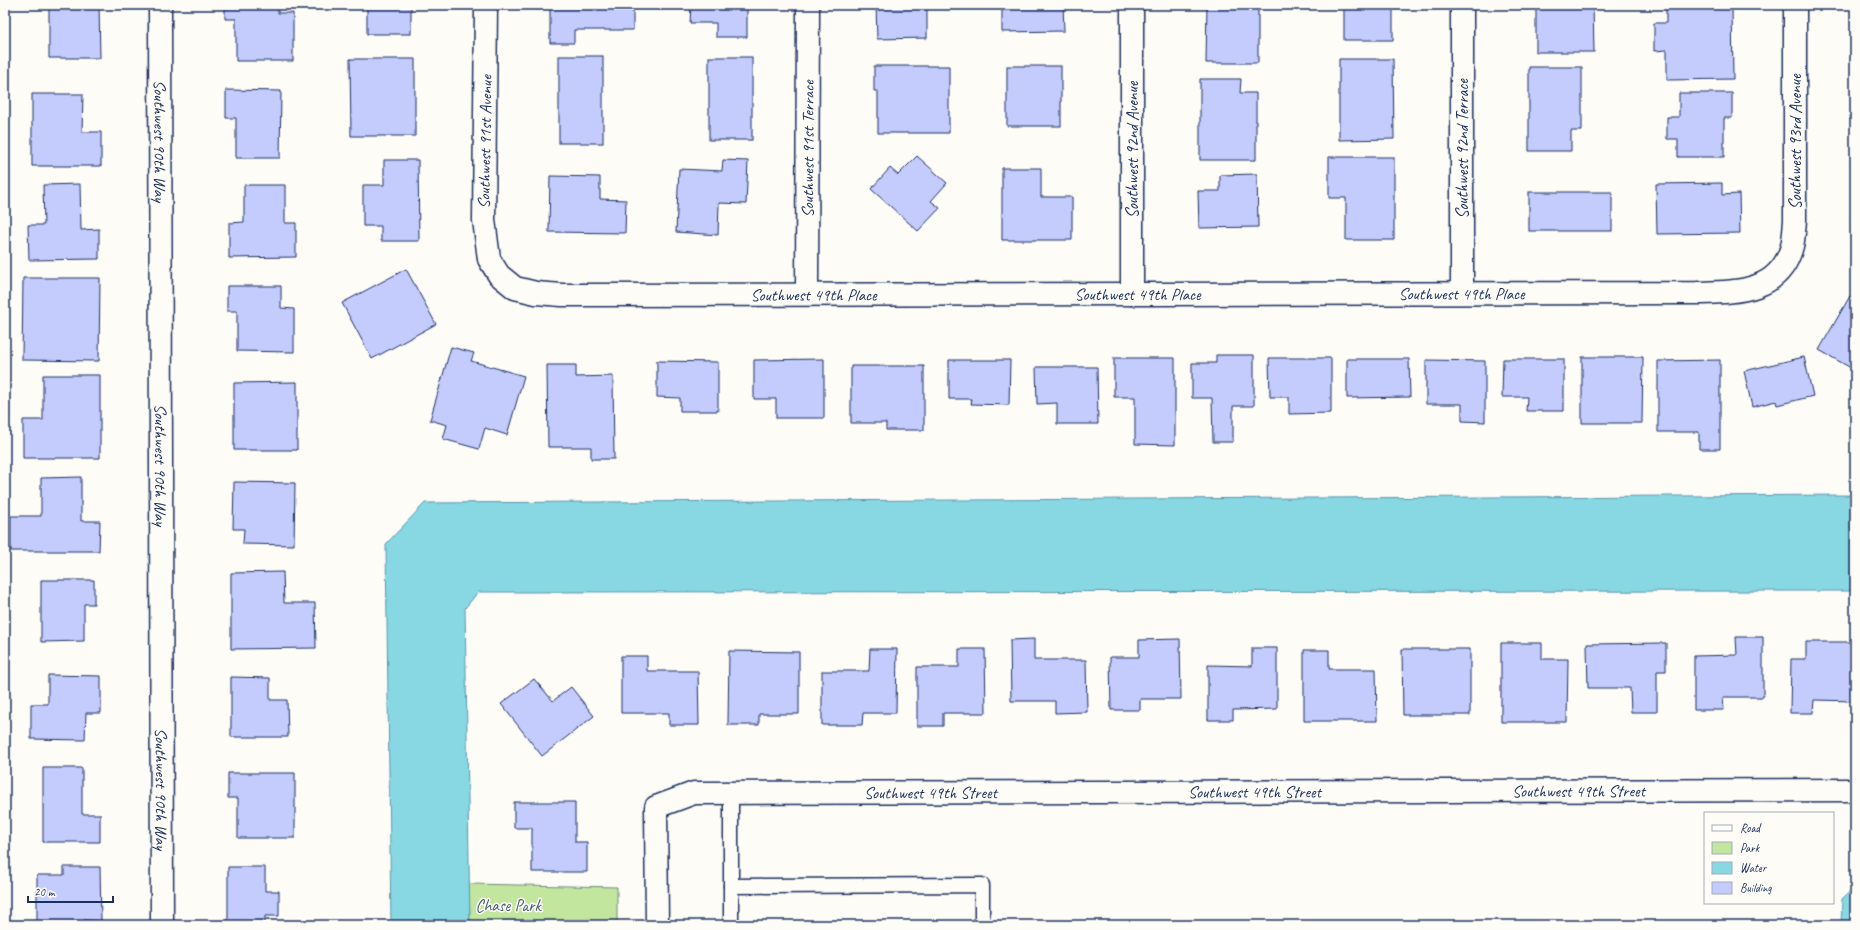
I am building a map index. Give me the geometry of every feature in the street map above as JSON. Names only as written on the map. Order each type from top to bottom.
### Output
[{"type":"street","name":"Southwest 90th Way","points":[[160,5],[162,925]]},
{"type":"street","name":"Southwest 91st Avenue","points":[[486,5],[484,220],[489,259],[499,275]]},
{"type":"street","name":"Southwest 91st Terrace","points":[[807,294],[808,5]]},
{"type":"street","name":"Southwest 92nd Avenue","points":[[1132,5],[1132,294]]},
{"type":"street","name":"Southwest 92nd Terrace","points":[[1462,5],[1462,292]]},
{"type":"street","name":"Southwest 93rd Avenue","points":[[1776,274],[1785,264],[1792,246],[1795,221],[1795,5]]},
{"type":"street","name":"Southwest 49th Place","points":[[499,275],[515,288],[536,293],[562,295],[1731,292],[1752,289],[1767,282],[1776,274]]},
{"type":"street","name":"Southwest 49th Street","points":[[657,925],[656,807],[694,793],[1855,790]]},
{"type":"lane","points":[[731,793],[731,925]]},
{"type":"lane","points":[[731,886],[982,885],[982,925]]},
{"type":"green space","name":"Chase Park","points":[[469,884],[617,887],[617,925],[470,925]]},
{"type":"water","points":[[1855,495],[1855,591],[478,592],[465,608],[470,925],[391,925],[386,544],[425,503]]},
{"type":"water","points":[[1855,887],[1855,925],[1841,925],[1842,899]]},
{"type":"building","points":[[49,5],[99,5],[100,58],[49,58]]},
{"type":"building","points":[[225,5],[278,5],[278,13],[293,13],[293,61],[236,61],[236,19],[225,19]]},
{"type":"building","points":[[367,5],[411,5],[411,34],[367,34]]},
{"type":"building","points":[[550,5],[633,5],[633,30],[574,30],[574,43],[550,43]]},
{"type":"building","points":[[691,5],[747,5],[747,37],[716,37],[716,23],[690,23]]},
{"type":"building","points":[[876,5],[927,5],[927,38],[877,39]]},
{"type":"building","points":[[1002,5],[1063,5],[1064,31],[1002,32]]},
{"type":"building","points":[[1207,5],[1258,5],[1258,63],[1206,63]]},
{"type":"building","points":[[1344,5],[1393,5],[1393,40],[1344,40]]},
{"type":"building","points":[[1536,5],[1593,5],[1594,52],[1536,52]]},
{"type":"building","points":[[1666,5],[1732,5],[1733,79],[1667,80],[1667,50],[1654,51],[1654,23],[1666,23]]},
{"type":"building","points":[[559,56],[603,56],[603,143],[559,143]]},
{"type":"building","points":[[709,57],[752,57],[752,140],[709,140]]},
{"type":"building","points":[[350,59],[415,59],[415,136],[351,136]]},
{"type":"building","points":[[1339,59],[1393,59],[1394,139],[1339,140]]},
{"type":"building","points":[[874,66],[949,66],[949,133],[878,133],[878,91],[874,91]]},
{"type":"building","points":[[1007,66],[1061,66],[1061,126],[1007,126]]},
{"type":"building","points":[[1529,67],[1582,67],[1582,131],[1571,131],[1571,151],[1529,151]]},
{"type":"building","points":[[1200,79],[1241,79],[1240,93],[1256,93],[1256,160],[1200,160]]},
{"type":"building","points":[[226,90],[281,91],[280,158],[236,158],[236,118],[226,118]]},
{"type":"building","points":[[1679,93],[1732,93],[1732,118],[1724,118],[1724,157],[1678,157],[1678,139],[1667,139],[1667,117],[1679,117]]},
{"type":"building","points":[[32,94],[83,94],[82,132],[101,132],[101,166],[32,166]]},
{"type":"building","points":[[917,156],[947,183],[931,201],[940,208],[918,231],[871,189],[890,168],[898,175]]},
{"type":"building","points":[[1329,157],[1394,157],[1394,240],[1346,240],[1346,198],[1329,198]]},
{"type":"building","points":[[384,160],[418,160],[419,241],[381,241],[381,226],[363,226],[363,185],[384,185]]},
{"type":"building","points":[[723,160],[748,161],[746,204],[719,203],[718,235],[676,232],[679,169],[722,171]]},
{"type":"building","points":[[1002,168],[1041,168],[1041,197],[1072,197],[1072,240],[1002,240]]},
{"type":"building","points":[[1257,174],[1258,227],[1199,228],[1198,191],[1220,191],[1220,175]]},
{"type":"building","points":[[550,176],[600,177],[600,199],[626,200],[625,233],[549,232]]},
{"type":"building","points":[[1722,183],[1722,195],[1739,194],[1740,233],[1657,234],[1656,184]]},
{"type":"building","points":[[80,184],[81,230],[99,229],[99,259],[29,260],[28,225],[44,225],[43,185]]},
{"type":"building","points":[[244,185],[285,185],[285,223],[296,223],[296,257],[229,258],[229,223],[244,222]]},
{"type":"building","points":[[1529,192],[1612,192],[1612,231],[1529,231]]},
{"type":"building","points":[[406,269],[436,324],[372,359],[342,303]]},
{"type":"building","points":[[23,278],[100,278],[99,361],[22,360]]},
{"type":"building","points":[[227,286],[281,286],[281,308],[294,309],[294,352],[237,351],[237,311],[227,311]]},
{"type":"building","points":[[1850,296],[1855,299],[1855,361],[1851,368],[1819,350]]},
{"type":"building","points":[[451,347],[474,353],[471,361],[524,376],[507,435],[485,428],[479,449],[443,439],[447,425],[430,420]]},
{"type":"building","points":[[1216,355],[1254,355],[1254,406],[1233,406],[1233,442],[1213,442],[1212,398],[1192,398],[1192,363],[1216,363]]},
{"type":"building","points":[[1582,357],[1643,357],[1642,423],[1582,423]]},
{"type":"building","points":[[1804,357],[1813,396],[1777,405],[1776,401],[1752,407],[1744,371]]},
{"type":"building","points":[[1114,358],[1175,358],[1175,445],[1135,444],[1135,397],[1114,397]]},
{"type":"building","points":[[1269,358],[1331,358],[1331,413],[1289,414],[1289,397],[1270,397]]},
{"type":"building","points":[[824,359],[824,418],[776,418],[776,399],[754,399],[754,360]]},
{"type":"building","points":[[1347,359],[1409,359],[1410,397],[1347,398]]},
{"type":"building","points":[[1503,359],[1564,359],[1564,411],[1526,411],[1527,397],[1502,397]]},
{"type":"building","points":[[949,360],[1010,360],[1009,405],[971,404],[972,399],[949,399]]},
{"type":"building","points":[[1426,360],[1485,361],[1485,422],[1462,421],[1462,404],[1426,404]]},
{"type":"building","points":[[1720,360],[1720,449],[1699,449],[1699,432],[1658,432],[1658,361]]},
{"type":"building","points":[[657,361],[718,362],[718,411],[680,411],[680,398],[657,397]]},
{"type":"building","points":[[547,365],[576,365],[576,377],[613,376],[614,459],[591,459],[591,447],[548,447]]},
{"type":"building","points":[[851,366],[924,366],[924,430],[886,430],[886,423],[851,423]]},
{"type":"building","points":[[1036,367],[1097,367],[1098,424],[1057,424],[1057,403],[1037,404]]},
{"type":"building","points":[[43,375],[100,375],[100,458],[23,458],[23,420],[43,420]]},
{"type":"building","points":[[297,382],[297,450],[234,450],[234,383]]},
{"type":"building","points":[[81,477],[81,521],[100,521],[99,551],[11,551],[11,516],[41,516],[41,478]]},
{"type":"building","points":[[234,482],[295,483],[294,545],[243,544],[244,529],[233,529]]},
{"type":"building","points":[[283,572],[284,603],[315,603],[316,648],[231,649],[231,573]]},
{"type":"building","points":[[41,580],[94,580],[94,604],[84,604],[84,641],[41,642]]},
{"type":"building","points":[[1736,637],[1763,637],[1763,697],[1723,697],[1724,710],[1694,710],[1694,656],[1737,655]]},
{"type":"building","points":[[1034,639],[1034,660],[1086,660],[1087,712],[1055,713],[1055,701],[1011,701],[1010,640]]},
{"type":"building","points":[[1180,639],[1181,699],[1140,699],[1140,710],[1111,710],[1110,657],[1139,657],[1139,640]]},
{"type":"building","points":[[1806,642],[1855,642],[1855,701],[1814,700],[1813,713],[1790,713],[1791,659],[1806,659]]},
{"type":"building","points":[[1501,643],[1542,643],[1542,659],[1568,659],[1567,722],[1501,722]]},
{"type":"building","points":[[1666,643],[1666,671],[1657,671],[1657,712],[1631,712],[1630,688],[1588,688],[1587,644]]},
{"type":"building","points":[[1252,648],[1277,648],[1277,709],[1233,710],[1233,720],[1208,720],[1208,665],[1252,666]]},
{"type":"building","points":[[870,649],[897,649],[896,713],[863,713],[862,725],[822,725],[822,671],[869,671]]},
{"type":"building","points":[[959,649],[985,649],[986,713],[943,713],[943,726],[917,726],[917,667],[959,667]]},
{"type":"building","points":[[1402,649],[1470,649],[1470,715],[1403,715]]},
{"type":"building","points":[[1304,650],[1329,650],[1329,669],[1376,669],[1377,721],[1304,721]]},
{"type":"building","points":[[729,651],[799,652],[799,714],[759,714],[759,725],[728,725]]},
{"type":"building","points":[[621,656],[647,656],[647,671],[698,671],[699,725],[669,725],[669,713],[621,713]]},
{"type":"building","points":[[48,675],[101,676],[101,713],[86,713],[85,740],[31,739],[31,704],[48,704]]},
{"type":"building","points":[[231,677],[270,678],[270,700],[287,700],[288,737],[231,737]]},
{"type":"building","points":[[534,679],[553,701],[571,687],[594,716],[542,756],[501,704]]},
{"type":"building","points":[[43,768],[82,768],[82,814],[100,814],[100,842],[43,842]]},
{"type":"building","points":[[228,773],[295,773],[295,838],[238,838],[238,798],[228,798]]},
{"type":"building","points":[[514,802],[575,802],[575,842],[587,842],[587,872],[532,872],[532,828],[514,828]]},
{"type":"building","points":[[64,867],[100,867],[101,921],[84,920],[84,925],[37,925],[37,875],[64,875]]},
{"type":"building","points":[[228,867],[265,867],[265,891],[279,891],[279,916],[265,916],[265,925],[228,925]]}]
